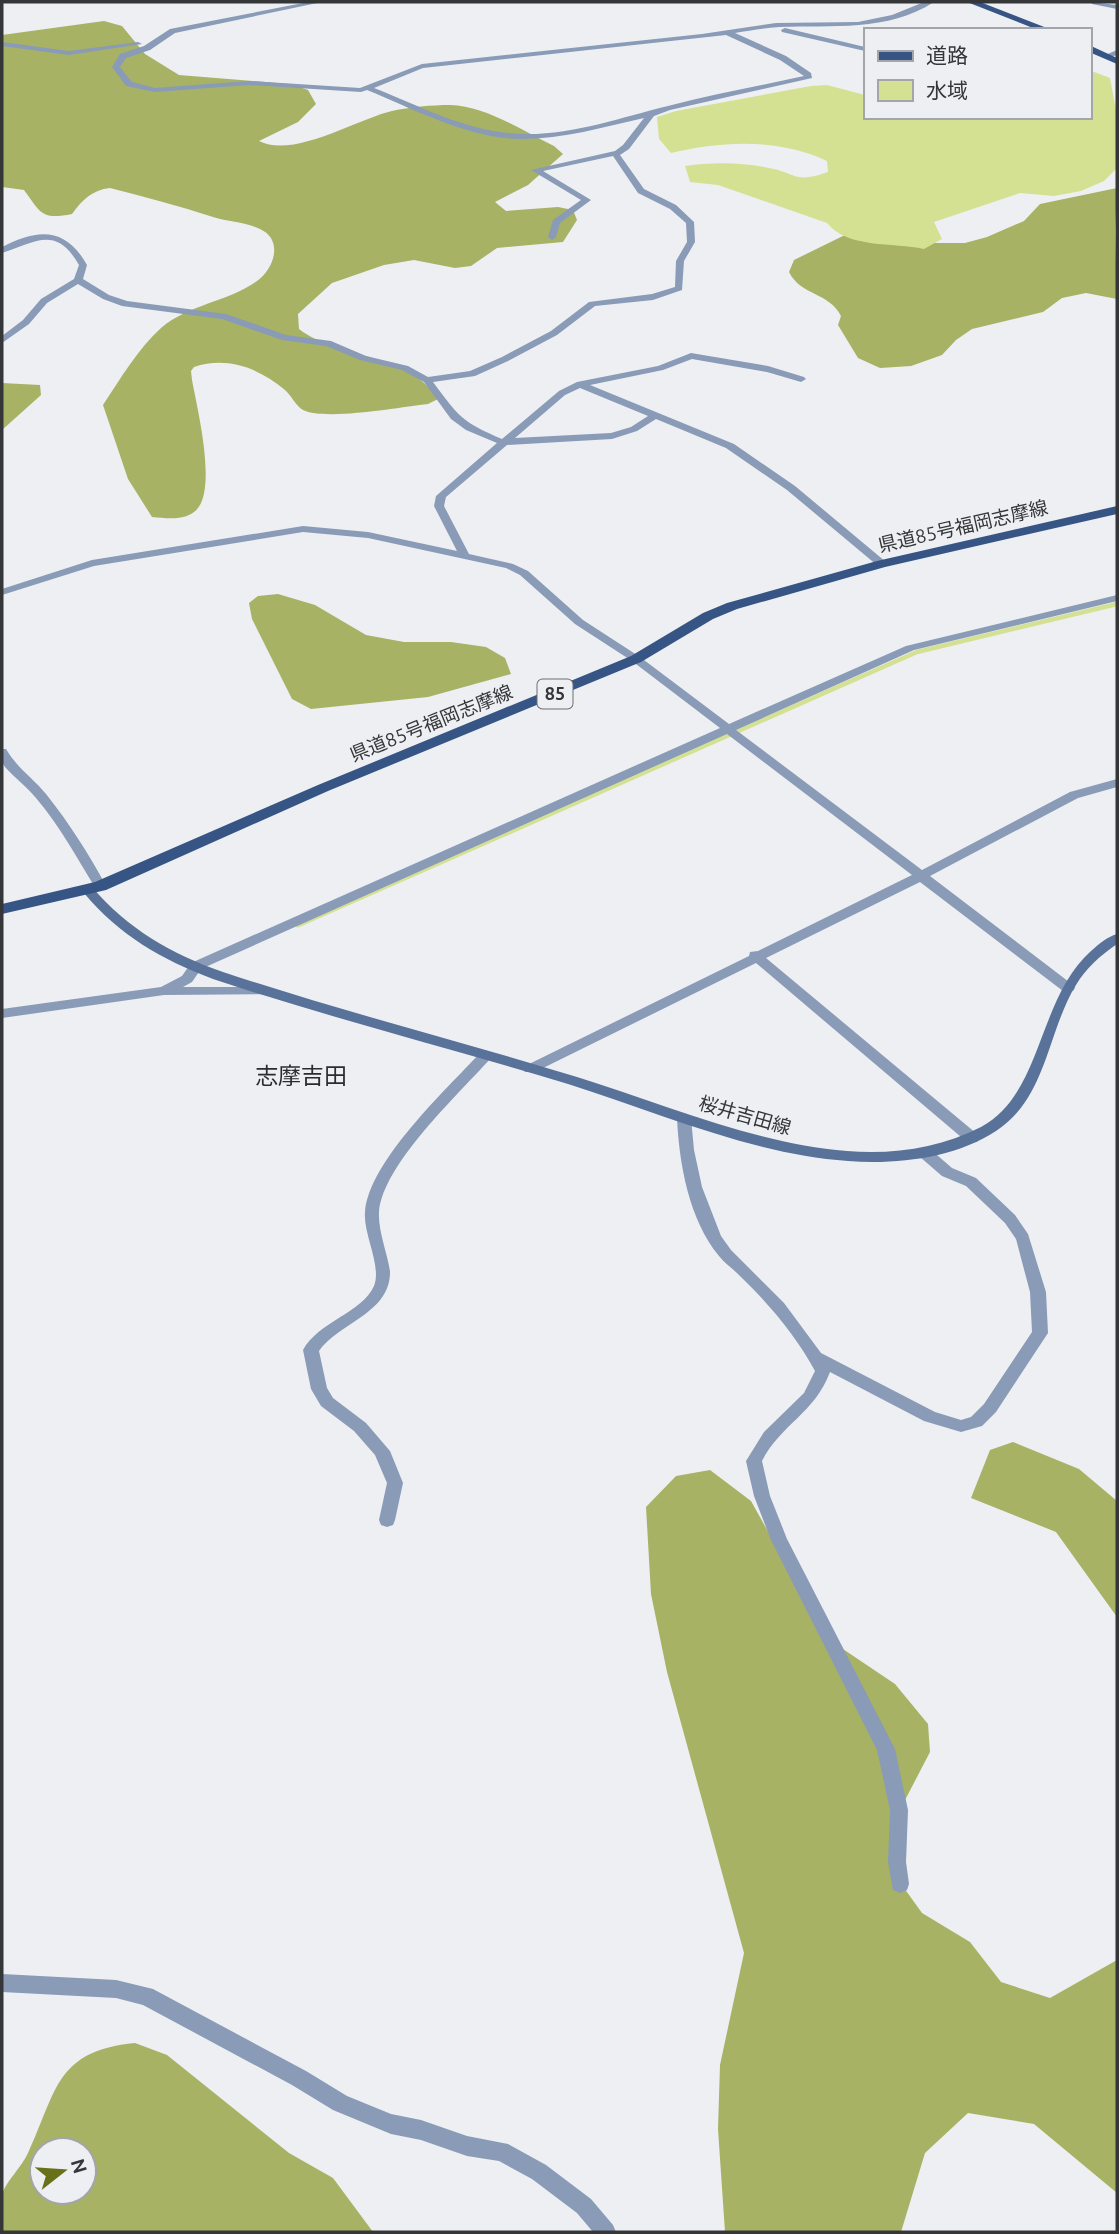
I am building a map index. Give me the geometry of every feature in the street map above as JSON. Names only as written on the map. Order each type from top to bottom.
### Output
[{"type":"main road","points":[[972,2],[1042,28]]},
{"type":"main road","points":[[1091,49],[1112,54],[1117,61]]},
{"type":"main road","name":"県道85号福岡志摩線","points":[[2,909],[94,888],[323,788],[636,659],[690,625],[720,611],[791,588],[882,564],[1117,510]]},
{"type":"main road","name":"桜井吉田線","points":[[94,888],[118,922],[144,941],[197,966],[268,991],[530,1069],[760,1142],[809,1152],[874,1157],[925,1153],[972,1138],[1014,1108],[1037,1072],[1068,988],[1088,962],[1117,938]]},
{"type":"street","points":[[318,2],[290,6],[245,19],[184,28],[118,59],[116,67],[122,79],[135,86],[169,90],[249,83],[337,90],[368,88],[422,66],[759,27],[872,22],[930,2]]},
{"type":"street","points":[[1095,2],[1117,7]]},
{"type":"street","points":[[759,27],[795,32],[864,49]]},
{"type":"street","points":[[368,88],[462,124],[504,135],[542,135],[651,114],[808,78],[808,75],[783,58],[726,32]]},
{"type":"street","points":[[2,44],[69,53],[157,42]]},
{"type":"street","points":[[552,237],[556,222],[587,200],[535,170],[615,153],[626,147],[651,114]]},
{"type":"street","points":[[427,380],[472,374],[505,359],[554,333],[592,303],[653,297],[679,288],[680,261],[691,242],[690,222],[673,207],[636,187],[615,153]]},
{"type":"street","points":[[2,250],[32,236],[55,236],[78,254],[83,265],[78,280],[44,301],[26,322],[2,340]]},
{"type":"street","points":[[78,280],[106,297],[125,304],[223,316],[285,338],[328,343],[363,358],[405,368],[427,380],[454,416],[478,433],[502,442],[612,436],[634,429],[654,416]]},
{"type":"street","points":[[464,555],[439,506],[441,496],[549,401],[580,384],[651,370],[691,356],[768,369],[801,379]]},
{"type":"street","points":[[580,384],[654,416],[712,437],[766,470],[882,564]]},
{"type":"street","points":[[2,592],[92,563],[303,529],[342,531],[495,561],[524,573],[579,622],[636,659],[1068,988]]},
{"type":"street","points":[[164,991],[187,979],[197,966],[910,648],[1117,598]]},
{"type":"street","points":[[2,752],[5,761],[41,794],[89,864],[94,888]]},
{"type":"street","points":[[530,1069],[755,955],[919,877],[1074,794],[1117,783]]},
{"type":"street","points":[[755,955],[972,1138]]},
{"type":"street","name":"桜井吉田線","points":[[2,1014],[164,991],[268,991]]},
{"type":"street","points":[[387,1520],[395,1483],[382,1451],[360,1427],[327,1402],[312,1365],[311,1350],[320,1335],[356,1312],[374,1297],[382,1285],[384,1274],[372,1234],[372,1209],[377,1188],[391,1164],[485,1056]]},
{"type":"street","points":[[684,1118],[684,1133],[700,1200],[717,1243],[792,1325],[817,1358],[823,1371],[819,1386],[802,1408],[768,1437],[754,1461],[762,1496],[779,1540],[886,1749],[899,1810],[897,1862],[900,1884]]},
{"type":"street","points":[[817,1358],[930,1417],[961,1426],[976,1422],[990,1408],[1040,1333],[1038,1292],[1023,1238],[1010,1219],[971,1182],[947,1172],[925,1153]]},
{"type":"street","points":[[2,1983],[116,1989],[146,1996],[340,2103],[391,2124],[421,2130],[467,2146],[501,2151],[539,2172],[584,2206],[606,2232]]},
{"type":"shaded area","points":[[104,21],[122,26],[145,54],[179,75],[290,84],[308,90],[316,104],[298,122],[259,141],[273,145],[307,142],[378,115],[406,108],[450,105],[491,114],[554,146],[563,154],[528,185],[495,202],[506,211],[558,207],[573,210],[577,220],[563,242],[497,248],[471,266],[455,268],[414,260],[384,265],[332,283],[298,314],[299,329],[316,339],[409,372],[425,384],[438,399],[428,404],[345,414],[314,413],[303,410],[275,382],[253,370],[218,363],[194,367],[191,371],[204,450],[205,488],[201,502],[194,512],[184,517],[152,517],[128,479],[103,405],[137,355],[161,328],[184,313],[234,294],[257,281],[272,262],[274,247],[267,234],[255,227],[110,188],[88,196],[72,214],[54,216],[38,209],[24,190],[2,187],[2,35]]},
{"type":"shaded area","points":[[1117,188],[1117,299],[1086,293],[1062,298],[1043,312],[972,329],[956,340],[942,355],[911,366],[880,368],[858,358],[838,325],[841,316],[836,308],[800,286],[789,272],[794,260],[847,234],[910,243],[965,243],[1024,221],[1040,204]]},
{"type":"shaded area","points":[[2,383],[40,385],[41,395],[2,430]]},
{"type":"shaded area","points":[[278,594],[315,605],[366,635],[404,642],[451,642],[486,647],[505,658],[511,674],[428,697],[311,709],[292,699],[252,619],[249,603],[258,596]]},
{"type":"shaded area","points":[[1013,1442],[1079,1469],[1117,1501],[1117,1617],[1056,1532],[971,1498],[990,1450]]},
{"type":"shaded area","points":[[710,1470],[751,1501],[828,1639],[895,1684],[928,1724],[930,1752],[904,1802],[889,1867],[922,1913],[970,1942],[1001,1982],[1050,1998],[1117,1960],[1117,2193],[1034,2124],[968,2113],[925,2153],[901,2232],[725,2232],[718,2129],[720,2065],[744,1953],[667,1672],[651,1594],[646,1507],[676,1476]]},
{"type":"shaded area","points":[[135,2043],[167,2055],[289,2153],[333,2178],[373,2232],[2,2232],[2,2194],[28,2153],[28,2206],[98,2206],[98,2136],[35,2136],[62,2078],[74,2065],[109,2047]]},
{"type":"water","points":[[1091,71],[1110,78],[1117,115],[1117,168],[1104,181],[1081,191],[1054,196],[1020,193],[934,222],[942,239],[924,249],[859,241],[847,237],[827,223],[718,185],[690,182],[685,166],[716,163],[748,165],[808,177],[828,172],[827,161],[790,148],[770,145],[730,144],[671,153],[659,139],[657,117],[676,111],[827,85],[864,95],[864,119],[1091,119]]},
{"type":"waterway","points":[[505,834],[917,652],[1117,604]]},
{"type":"waterway","points":[[298,925],[509,832]]},
{"type":"district","name":"志摩吉田","points":[[301,1076]]}]
